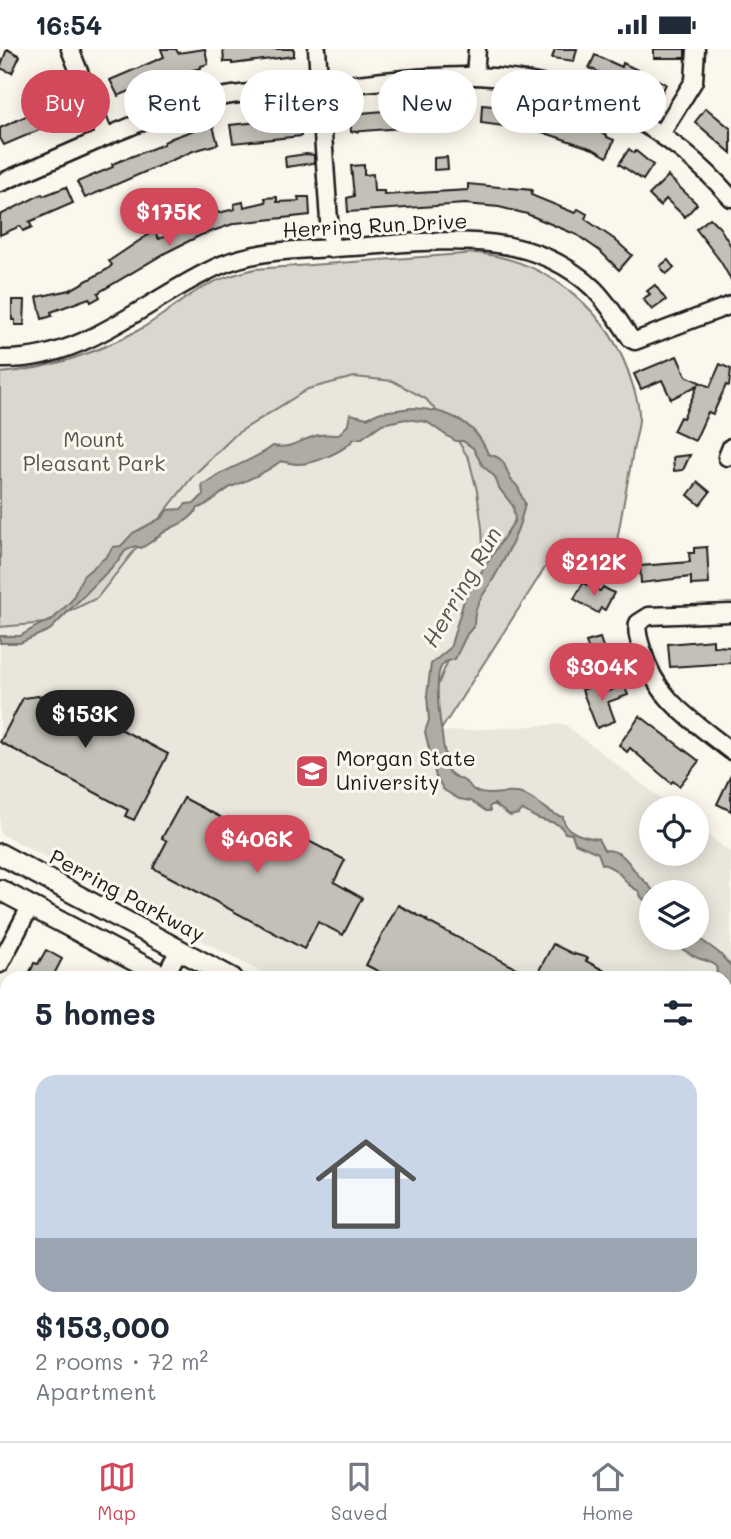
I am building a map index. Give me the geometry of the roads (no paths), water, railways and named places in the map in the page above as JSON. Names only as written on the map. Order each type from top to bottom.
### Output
[{"type":"main road","name":"Perring Parkway","points":[[0,854],[219,971]]},
{"type":"main road","points":[[0,890],[152,971]]},
{"type":"street","points":[[69,49],[106,137]]},
{"type":"street","points":[[317,49],[318,70]]},
{"type":"street","points":[[475,70],[477,49]]},
{"type":"street","points":[[661,134],[694,81],[696,49]]},
{"type":"street","points":[[477,76],[529,82],[575,93],[611,106],[661,134],[694,160],[731,198]]},
{"type":"street","points":[[0,183],[164,112],[196,102],[240,95]]},
{"type":"street","points":[[322,133],[331,249]]},
{"type":"street","name":"Herring Run Drive","points":[[0,359],[46,353],[95,336],[139,313],[192,279],[240,259],[268,253],[465,240],[515,246],[548,258],[577,276],[607,303],[635,341],[731,305]]},
{"type":"street","points":[[731,613],[665,617],[649,615],[638,623],[637,630],[643,654],[661,693],[731,751]]},
{"type":"street","points":[[0,964],[30,907]]},
{"type":"street","points":[[168,971],[179,950]]},
{"type":"place","name":"Morgan State University","points":[[312,771]]},
{"type":"park label","name":"Mount Pleasant Park","points":[[94,452]]},
{"type":"water label","name":"Herring Run","points":[[462,587]]}]
